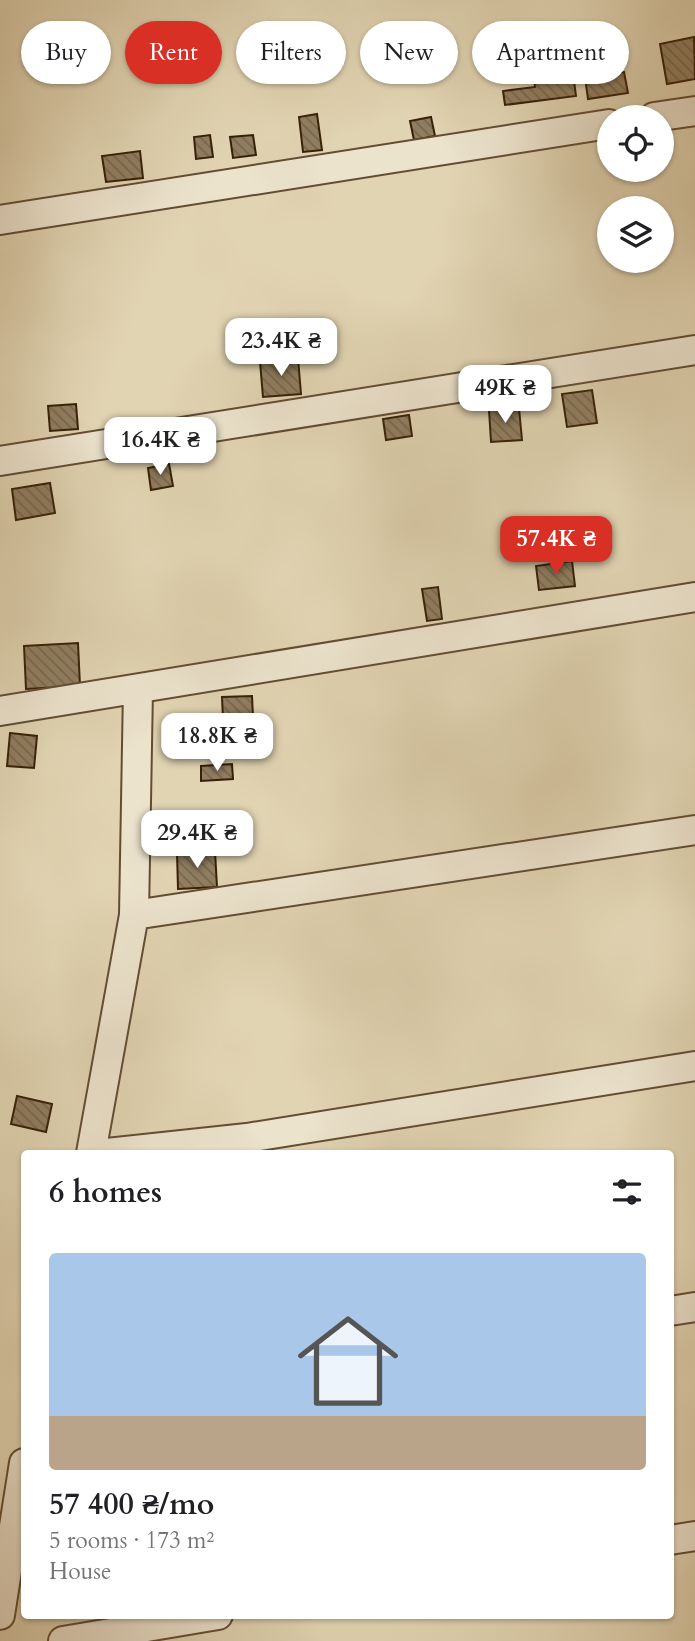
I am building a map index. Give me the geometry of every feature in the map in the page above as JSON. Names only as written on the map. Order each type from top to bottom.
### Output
[{"type":"street","points":[[674,114],[695,111]]},
{"type":"street","points":[[0,220],[597,126]]},
{"type":"street","points":[[0,461],[695,350]]},
{"type":"street","points":[[0,711],[695,597]]},
{"type":"street","points":[[92,1150],[134,915],[138,688]]},
{"type":"street","points":[[134,915],[695,830]]},
{"type":"street","points":[[135,1150],[247,1138],[695,1066]]},
{"type":"street","points":[[674,1310],[695,1307]]},
{"type":"street","points":[[0,1615],[21,1483]]},
{"type":"street","points":[[674,1539],[695,1536]]},
{"type":"street","points":[[63,1641],[194,1619]]},
{"type":"building","points":[[694,37],[695,79],[667,84],[660,44]]},
{"type":"building","points":[[535,84],[574,84],[576,96],[505,105],[503,91],[535,87]]},
{"type":"building","points":[[586,84],[626,84],[628,93],[588,99]]},
{"type":"building","points":[[317,114],[322,150],[303,152],[299,117]]},
{"type":"building","points":[[431,117],[435,136],[414,140],[410,121]]},
{"type":"building","points":[[210,135],[213,157],[196,159],[194,137]]},
{"type":"building","points":[[253,135],[256,155],[233,158],[230,137]]},
{"type":"building","points":[[140,151],[143,178],[106,182],[102,156]]},
{"type":"building","points":[[298,358],[301,394],[263,397],[260,362]]},
{"type":"building","points":[[592,390],[597,423],[567,427],[562,394]]},
{"type":"building","points":[[76,404],[78,429],[50,431],[48,406]]},
{"type":"building","points":[[519,408],[522,440],[491,442],[489,410]]},
{"type":"building","points":[[409,415],[412,436],[386,440],[383,419]]},
{"type":"building","points":[[169,464],[173,486],[151,490],[148,468]]},
{"type":"building","points":[[50,483],[55,513],[16,520],[12,489]]},
{"type":"building","points":[[572,561],[575,586],[539,590],[536,566]]},
{"type":"building","points":[[438,587],[442,619],[427,621],[422,589]]},
{"type":"building","points":[[78,643],[80,686],[26,689],[24,646]]},
{"type":"building","points":[[252,696],[254,739],[224,741],[222,697]]},
{"type":"building","points":[[10,733],[37,736],[34,768],[7,766]]},
{"type":"building","points":[[201,733],[215,733],[217,757],[202,757]]},
{"type":"building","points":[[232,764],[233,779],[201,781],[201,766]]},
{"type":"building","points":[[215,851],[217,887],[178,889],[177,853]]},
{"type":"building","points":[[17,1096],[52,1104],[46,1132],[11,1124]]}]
